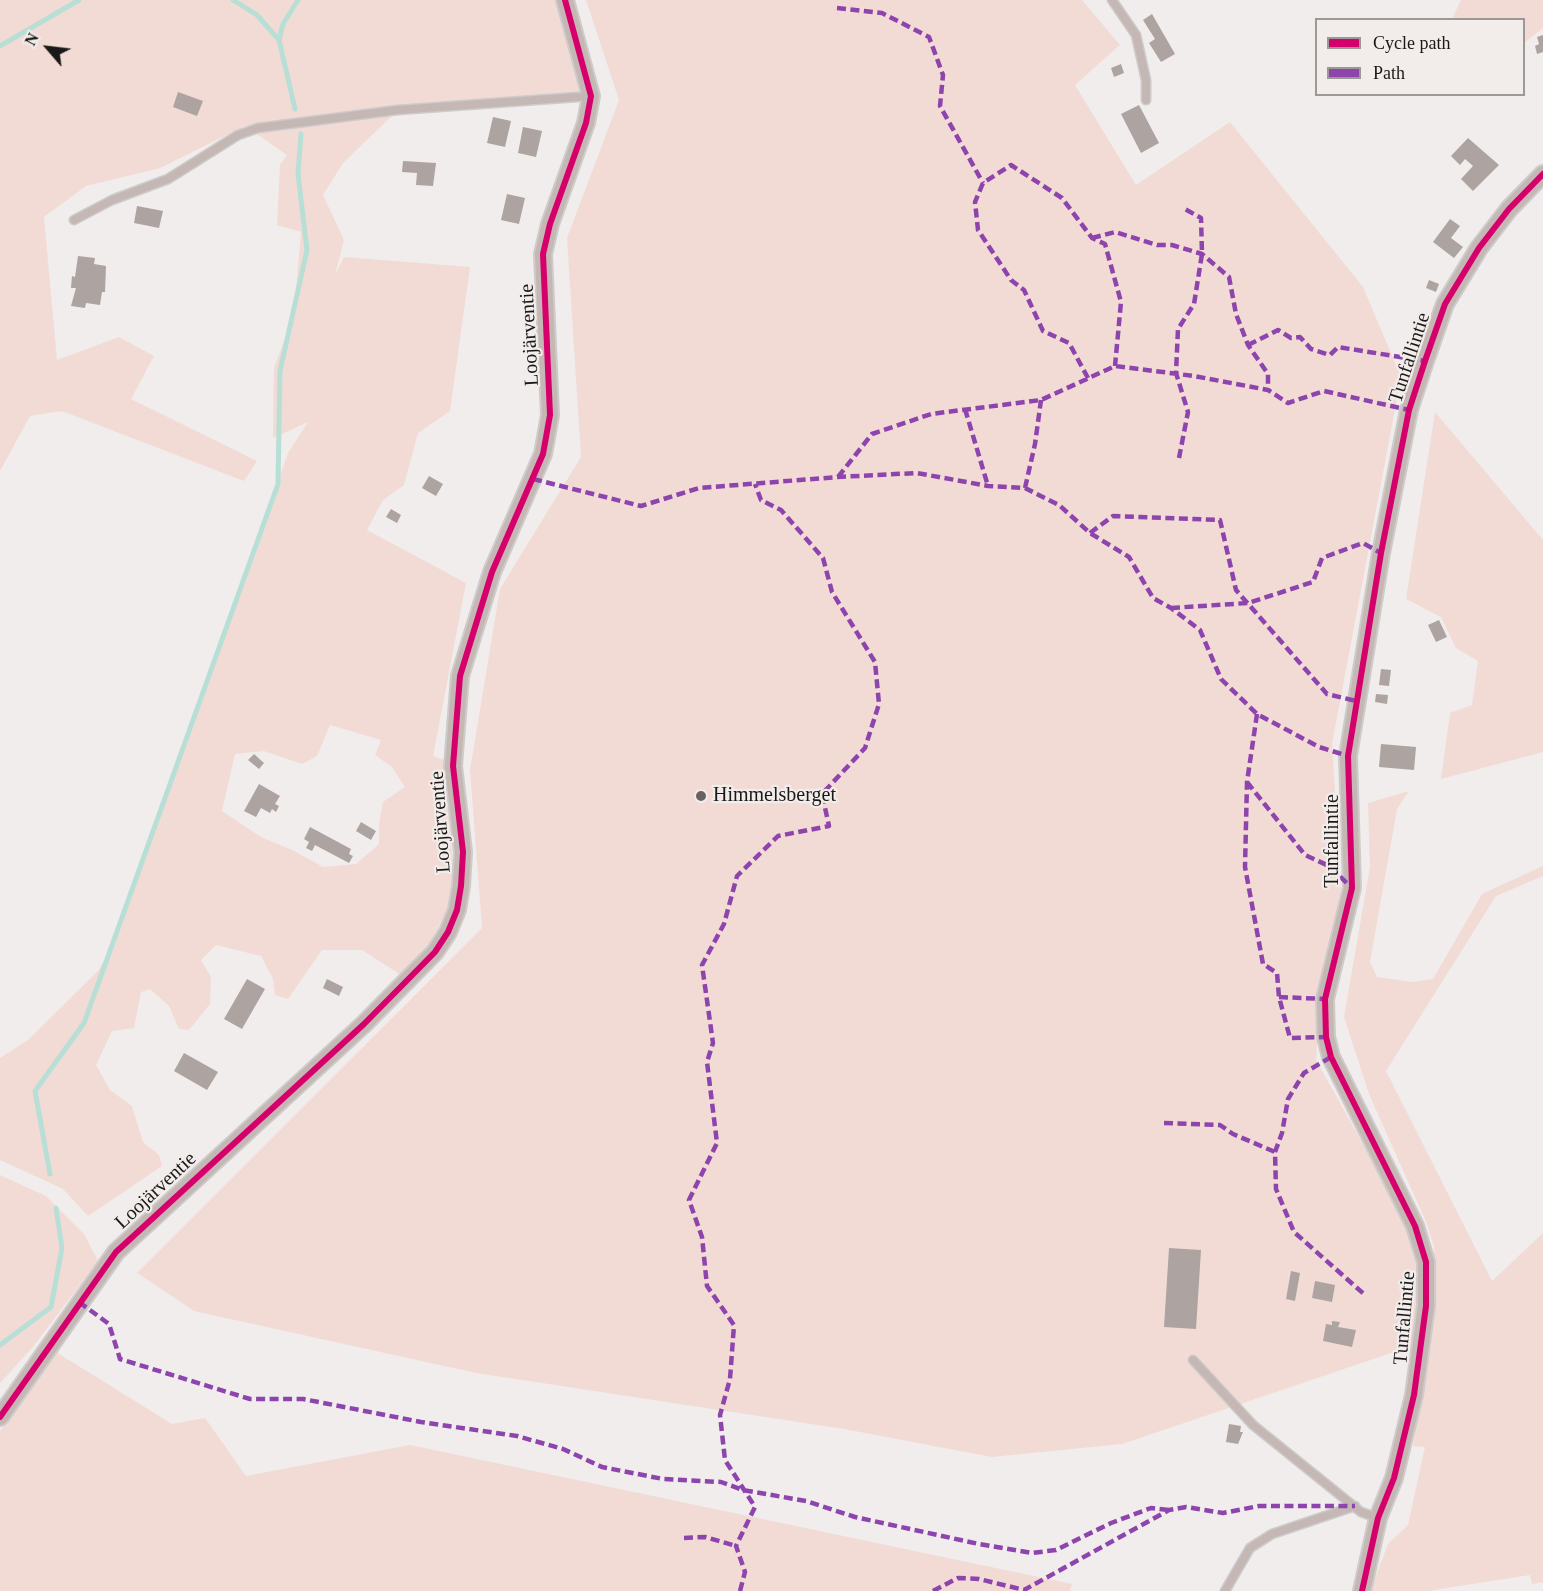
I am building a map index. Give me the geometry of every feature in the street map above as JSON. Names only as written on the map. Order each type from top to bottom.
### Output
[{"type":"street","name":"Loojärventie","points":[[0,1417],[116,1252],[364,1024],[435,952],[448,932],[457,910],[462,875],[462,852],[453,766],[460,676],[492,572],[543,454],[550,415],[543,254],[550,224],[586,123],[591,96],[565,0]]},
{"type":"street","name":"Tunfallintie","points":[[1362,1591],[1378,1518],[1394,1478],[1414,1395],[1426,1306],[1426,1262],[1415,1226],[1331,1057],[1326,1036],[1326,999],[1352,888],[1348,756],[1381,553],[1410,410],[1425,361],[1445,304],[1479,248],[1509,209],[1543,174]]},
{"type":"lane","points":[[1112,0],[1136,35],[1146,80],[1146,100]]},
{"type":"lane","points":[[74,220],[112,200],[168,179],[238,135],[258,128],[398,110],[591,96]]},
{"type":"lane","points":[[1193,1360],[1253,1425],[1361,1512],[1378,1518]]},
{"type":"lane","points":[[1225,1591],[1250,1548],[1272,1534],[1355,1506]]},
{"type":"shaded area","points":[[0,0],[565,0],[591,96],[398,110],[343,163],[323,195],[344,240],[335,275],[344,257],[470,267],[450,411],[418,433],[404,485],[383,500],[367,530],[466,583],[433,756],[444,760],[452,853],[451,904],[431,941],[401,975],[362,950],[322,950],[288,999],[275,995],[273,979],[261,956],[216,945],[201,960],[211,977],[210,1004],[189,1030],[179,1029],[169,1006],[150,989],[141,992],[134,1028],[112,1031],[96,1065],[110,1090],[132,1106],[143,1142],[159,1155],[162,1166],[88,1216],[63,1189],[0,1160],[0,1058],[28,1040],[98,971],[111,950],[288,453],[308,422],[273,438],[274,368],[294,314],[301,232],[277,225],[280,165],[287,155],[245,126],[160,168],[86,186],[44,217],[57,360],[119,337],[154,356],[131,399],[257,461],[244,481],[62,411],[30,416],[0,471]],"holes":[[[330,725],[381,740],[375,755],[392,767],[405,787],[383,802],[379,824],[379,844],[356,864],[323,867],[292,850],[261,837],[222,811],[235,754],[264,751],[302,764],[317,756]]]},
{"type":"shaded area","points":[[586,0],[1082,0],[1120,45],[1075,85],[1136,185],[1230,122],[1363,287],[1401,377],[1332,744],[1341,889],[1319,1011],[1316,1060],[1415,1237],[1418,1306],[1412,1346],[1122,1444],[992,1457],[844,1429],[476,1373],[194,1311],[137,1273],[482,928],[470,770],[500,589],[581,457],[567,238],[619,100]]},
{"type":"shaded area","points":[[1461,0],[1543,0],[1543,28],[1525,42],[1525,18],[1452,18]]},
{"type":"shaded area","points":[[1435,412],[1543,540],[1543,752],[1441,779],[1450,713],[1472,705],[1478,661],[1456,648],[1441,617],[1406,599]]},
{"type":"shaded area","points":[[1409,791],[1397,809],[1370,962],[1377,977],[1413,982],[1433,979],[1482,894],[1543,866],[1543,876],[1496,896],[1386,1071],[1492,1281],[1543,1233],[1543,1582],[1532,1584],[1530,1575],[1428,1591],[1372,1591],[1371,1589],[1388,1544],[1408,1525],[1425,1447],[1413,1446],[1432,1336],[1434,1247],[1427,1224],[1369,1094],[1344,1017],[1370,867],[1368,803]]},
{"type":"shaded area","points":[[0,1175],[46,1196],[84,1234],[98,1261],[33,1347],[0,1383]]},
{"type":"shaded area","points":[[56,1352],[172,1424],[205,1418],[246,1476],[410,1445],[1072,1584],[1070,1591],[0,1591],[0,1431]]},
{"type":"building","points":[[1152,14],[1175,54],[1161,62],[1149,43],[1155,39],[1143,20]]},
{"type":"building","points":[[1543,35],[1543,52],[1537,54],[1535,46],[1539,44],[1537,37]]},
{"type":"building","points":[[1121,64],[1124,73],[1114,77],[1111,68]]},
{"type":"building","points":[[178,92],[203,101],[197,116],[173,107]]},
{"type":"building","points":[[1139,105],[1159,143],[1141,153],[1121,114]]},
{"type":"building","points":[[493,117],[511,121],[505,147],[487,143]]},
{"type":"building","points":[[523,127],[542,131],[536,157],[518,153]]},
{"type":"building","points":[[1468,138],[1499,165],[1473,191],[1461,179],[1473,166],[1465,159],[1460,165],[1451,156]]},
{"type":"building","points":[[403,161],[436,163],[433,186],[416,185],[417,173],[402,172]]},
{"type":"building","points":[[507,194],[525,198],[519,224],[501,220]]},
{"type":"building","points":[[137,206],[163,211],[159,228],[134,223]]},
{"type":"building","points":[[1450,219],[1460,226],[1451,238],[1463,247],[1454,258],[1433,242]]},
{"type":"building","points":[[78,256],[95,258],[94,264],[106,266],[105,292],[102,292],[100,305],[86,303],[85,308],[71,306],[76,288],[71,288],[72,276],[75,277]]},
{"type":"building","points":[[1429,280],[1439,284],[1436,292],[1426,288]]},
{"type":"building","points":[[429,476],[443,484],[436,496],[422,488]]},
{"type":"building","points":[[391,509],[401,515],[397,523],[386,517]]},
{"type":"building","points":[[1439,620],[1447,637],[1436,642],[1428,625]]},
{"type":"building","points":[[1381,669],[1391,670],[1389,686],[1379,685]]},
{"type":"building","points":[[1376,694],[1388,695],[1387,704],[1375,702]]},
{"type":"building","points":[[1381,744],[1416,747],[1414,770],[1379,767]]},
{"type":"building","points":[[254,754],[264,763],[259,769],[248,760]]},
{"type":"building","points":[[259,784],[280,796],[275,804],[279,806],[276,812],[272,809],[270,813],[261,808],[256,817],[244,811]]},
{"type":"building","points":[[361,822],[376,831],[371,840],[356,831]]},
{"type":"building","points":[[310,827],[351,849],[349,854],[353,856],[349,863],[315,845],[312,851],[306,848],[309,842],[304,839]]},
{"type":"building","points":[[247,979],[265,989],[242,1029],[224,1019]]},
{"type":"building","points":[[327,979],[343,987],[339,996],[323,988]]},
{"type":"building","points":[[184,1053],[218,1072],[207,1090],[174,1071]]},
{"type":"building","points":[[1169,1248],[1201,1250],[1196,1329],[1164,1327]]},
{"type":"building","points":[[1291,1271],[1300,1273],[1295,1301],[1286,1299]]},
{"type":"building","points":[[1315,1281],[1335,1285],[1332,1302],[1312,1298]]},
{"type":"building","points":[[1332,1321],[1340,1322],[1338,1327],[1356,1330],[1352,1347],[1323,1341],[1326,1324],[1332,1325]]},
{"type":"building","points":[[1229,1424],[1241,1426],[1240,1432],[1243,1432],[1238,1444],[1226,1442]]},
{"type":"waterway","points":[[0,46],[79,0]]},
{"type":"waterway","points":[[233,0],[257,15],[279,40],[295,109]]},
{"type":"waterway","points":[[279,40],[283,24],[298,0]]},
{"type":"waterway","points":[[50,1174],[35,1091],[84,1023],[278,484],[280,371],[307,250],[298,174],[301,134]]},
{"type":"waterway","points":[[0,1345],[51,1307],[62,1248],[56,1208]]},
{"type":"marked path","points":[[837,8],[882,13],[929,37],[943,75],[940,106],[983,183]]},
{"type":"marked path","points":[[1088,378],[1069,343],[1043,331],[1024,290],[1011,280],[978,230],[975,202],[983,183],[1011,165],[1062,198],[1092,238],[1105,244],[1121,302],[1115,366]]},
{"type":"marked path","points":[[1179,458],[1188,412],[1176,373],[1178,329],[1194,304],[1202,254],[1201,218],[1185,209]]},
{"type":"marked path","points":[[1092,238],[1115,232],[1157,245],[1172,245],[1202,254],[1229,277],[1236,314],[1248,345],[1268,374],[1268,390]]},
{"type":"marked path","points":[[1248,345],[1278,330],[1291,338],[1300,337],[1311,349],[1330,355],[1338,347],[1425,361]]},
{"type":"marked path","points":[[838,477],[872,434],[931,414],[1041,400],[1115,366],[1194,376],[1268,390],[1288,403],[1324,391],[1409,410]]},
{"type":"marked path","points":[[1025,488],[1035,444],[1041,400]]},
{"type":"marked path","points":[[965,409],[988,486]]},
{"type":"marked path","points":[[533,479],[641,506],[699,488],[917,473],[988,486],[1025,488],[1059,505],[1090,533],[1129,557],[1153,598],[1171,608],[1200,630],[1221,679],[1257,714],[1319,747],[1348,756]]},
{"type":"marked path","points":[[740,1591],[745,1572],[736,1546],[755,1507],[725,1460],[720,1415],[730,1379],[734,1325],[707,1286],[702,1237],[689,1200],[717,1143],[707,1062],[713,1043],[702,965],[724,924],[737,876],[778,836],[829,826],[822,794],[865,748],[879,704],[875,662],[832,592],[823,558],[781,510],[761,500],[755,484]]},
{"type":"marked path","points":[[1090,533],[1113,516],[1220,520],[1236,590],[1327,694],[1356,701]]},
{"type":"marked path","points":[[1171,608],[1248,603],[1313,582],[1322,558],[1363,543],[1381,553]]},
{"type":"marked path","points":[[1257,714],[1247,782],[1245,867],[1263,964],[1277,973],[1279,997],[1290,1038],[1326,1037]]},
{"type":"marked path","points":[[1247,782],[1305,855],[1329,866],[1352,888]]},
{"type":"marked path","points":[[1279,997],[1325,999]]},
{"type":"marked path","points":[[1331,1057],[1304,1073],[1288,1099],[1282,1133],[1275,1152],[1276,1189],[1294,1232],[1365,1295]]},
{"type":"marked path","points":[[1164,1123],[1220,1125],[1233,1134],[1275,1152]]},
{"type":"marked path","points":[[79,1302],[109,1324],[120,1359],[250,1399],[303,1399],[421,1422],[517,1436],[563,1449],[602,1467],[663,1479],[721,1482],[743,1490],[806,1501],[855,1517],[979,1544],[1032,1553],[1056,1550],[1111,1523],[1151,1508],[1169,1510]]},
{"type":"marked path","points":[[933,1591],[958,1578],[979,1579],[1024,1590],[1169,1510],[1186,1507],[1223,1513],[1259,1506],[1355,1506]]},
{"type":"marked path","points":[[684,1538],[705,1537],[736,1546]]},
{"type":"cycle path","points":[[0,1417],[116,1252],[364,1024],[435,952],[448,932],[457,910],[463,852],[453,766],[460,676],[492,572],[543,454],[550,415],[543,254],[550,224],[586,123],[591,96],[565,0]]},
{"type":"cycle path","points":[[1362,1591],[1378,1518],[1394,1478],[1414,1395],[1426,1306],[1426,1262],[1415,1226],[1331,1057],[1326,1037],[1325,999],[1352,888],[1348,756],[1381,553],[1409,410],[1425,361],[1445,304],[1479,248],[1509,209],[1543,174]]},
{"type":"place","name":"Himmelsberget","points":[[701,796]]}]
